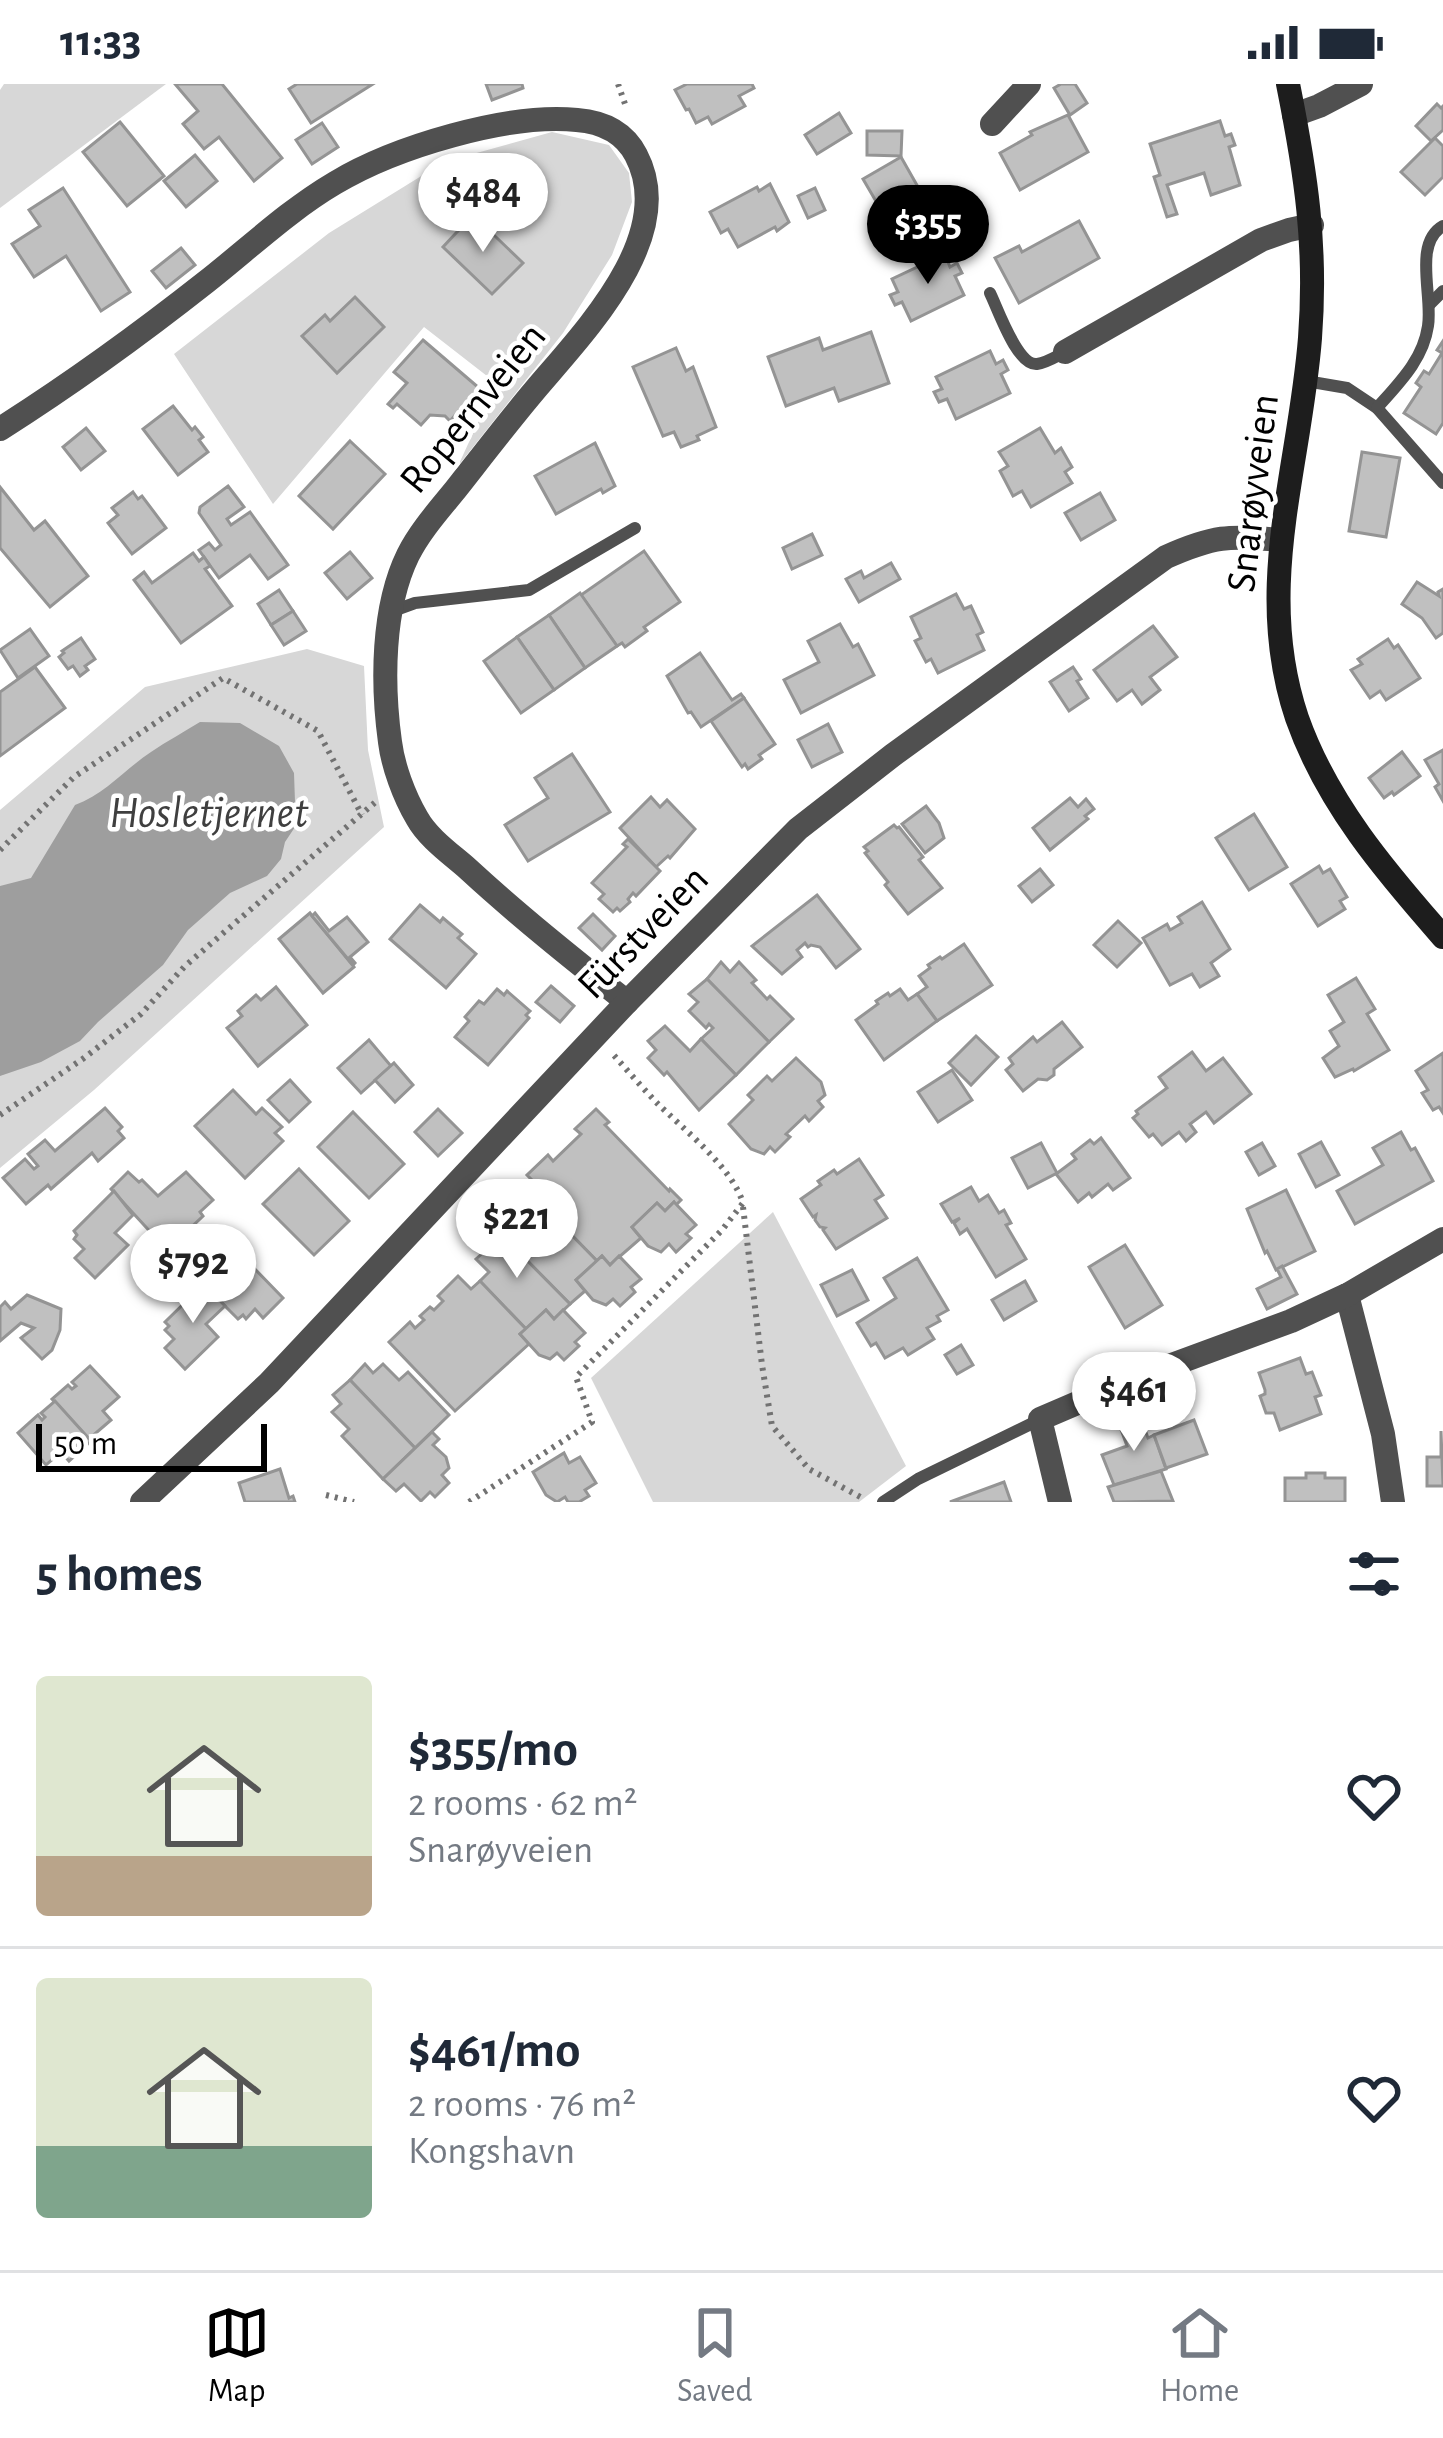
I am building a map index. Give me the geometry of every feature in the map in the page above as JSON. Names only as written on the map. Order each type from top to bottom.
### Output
[{"type":"street","points":[[992,124],[1029,84]]},
{"type":"street","name":"Snarøyveien","points":[[1288,84],[1312,226],[1310,338],[1280,540],[1280,646],[1298,719],[1326,784],[1380,864],[1443,938]]},
{"type":"street","points":[[1294,115],[1361,84]]},
{"type":"street","name":"Ropernveien","points":[[0,429],[125,344],[334,183],[378,161],[494,126],[553,117],[594,121],[617,132],[646,176],[642,232],[628,265],[583,335],[514,415],[408,555],[385,648],[390,744],[418,821],[528,925],[627,1002]]},
{"type":"street","points":[[1065,352],[1261,240],[1312,226]]},
{"type":"street","name":"Fürstveien","points":[[142,1502],[268,1383],[627,1002],[798,829],[1166,557],[1205,540],[1241,536],[1280,540]]},
{"type":"street","points":[[1060,1502],[1040,1419],[1291,1321],[1347,1295],[1443,1239]]},
{"type":"street","points":[[1347,1295],[1383,1434],[1393,1502]]},
{"type":"lane","points":[[1377,408],[1414,366],[1428,328],[1426,245],[1443,226]]},
{"type":"lane","points":[[1429,305],[1443,291]]},
{"type":"lane","points":[[991,293],[1019,355],[1028,363],[1040,364],[1065,352]]},
{"type":"lane","points":[[1305,381],[1347,388],[1377,408],[1443,483]]},
{"type":"lane","points":[[392,612],[415,603],[529,590],[634,528]]},
{"type":"lane","points":[[883,1502],[918,1479],[1040,1419]]},
{"type":"path","points":[[0,850],[74,777],[224,678],[318,730],[362,815]]},
{"type":"path","points":[[0,1115],[140,1014],[185,966],[400,781]]},
{"type":"path","points":[[597,1036],[656,1102],[696,1138],[740,1192],[772,1426],[809,1469],[870,1502]]},
{"type":"path","points":[[470,1502],[592,1422],[576,1377],[743,1203]]},
{"type":"path","points":[[326,1495],[354,1502]]},
{"type":"shaded area","points":[[4,84],[166,84],[0,208],[0,90]]},
{"type":"shaded area","points":[[552,132],[609,145],[629,173],[632,202],[612,255],[563,333],[458,466],[496,383],[424,327],[273,504],[174,354],[329,233],[444,162]]},
{"type":"shaded area","points":[[307,649],[364,666],[368,750],[384,827],[94,1090],[0,1168],[0,810],[145,687]]},
{"type":"shaded area","points":[[773,1212],[906,1466],[859,1502],[653,1502],[591,1378]]},
{"type":"water","name":"Hosletjernet","points":[[200,722],[240,723],[279,746],[294,773],[301,818],[285,842],[281,859],[267,876],[230,893],[188,930],[163,965],[80,1041],[41,1062],[0,1076],[0,886],[31,878],[75,805]]},
{"type":"building","points":[[175,84],[222,84],[282,158],[254,181],[219,137],[204,149],[183,124],[198,111]]},
{"type":"building","points":[[297,84],[373,84],[311,123],[289,89]]},
{"type":"building","points":[[486,84],[522,84],[523,88],[492,100]]},
{"type":"building","points":[[687,84],[752,84],[754,88],[739,96],[745,106],[712,124],[708,117],[696,123],[686,110],[675,90]]},
{"type":"building","points":[[1075,84],[1087,103],[1070,115],[1054,88]]},
{"type":"building","points":[[1437,104],[1443,106],[1443,130],[1431,141],[1416,126]]},
{"type":"building","points":[[839,113],[851,133],[817,154],[805,135]]},
{"type":"building","points":[[1068,115],[1088,152],[1020,190],[1000,153],[1032,135],[1030,132]]},
{"type":"building","points":[[1220,121],[1225,136],[1231,134],[1235,145],[1229,147],[1240,185],[1211,195],[1204,173],[1167,185],[1177,214],[1167,217],[1150,144]]},
{"type":"building","points":[[120,122],[164,176],[127,206],[83,152]]},
{"type":"building","points":[[322,123],[338,147],[312,164],[296,140]]},
{"type":"building","points":[[867,131],[902,131],[901,156],[867,155]]},
{"type":"building","points":[[1435,138],[1443,146],[1443,177],[1425,195],[1401,172]]},
{"type":"building","points":[[195,155],[217,181],[186,207],[164,181]]},
{"type":"building","points":[[901,157],[935,217],[898,239],[863,179]]},
{"type":"building","points":[[770,184],[789,222],[738,247],[728,229],[721,233],[710,212]]},
{"type":"building","points":[[63,188],[130,292],[101,311],[66,256],[34,277],[12,244],[40,226],[29,210]]},
{"type":"building","points":[[815,188],[825,210],[808,218],[798,196]]},
{"type":"building","points":[[473,215],[523,263],[492,294],[443,247]]},
{"type":"building","points":[[1079,221],[1099,258],[1019,303],[995,258],[1019,246],[1022,252]]},
{"type":"building","points":[[181,248],[195,265],[166,288],[152,271]]},
{"type":"building","points":[[937,251],[939,257],[945,254],[950,267],[957,263],[962,273],[955,276],[964,295],[911,321],[902,302],[895,305],[890,295],[898,292],[892,279],[932,260],[929,255]]},
{"type":"building","points":[[355,297],[384,327],[337,373],[302,336],[325,315],[330,321]]},
{"type":"building","points":[[871,332],[889,383],[839,401],[834,388],[786,406],[768,357],[819,338],[823,350]]},
{"type":"building","points":[[423,340],[479,388],[450,421],[430,415],[421,425],[397,404],[393,408],[388,404],[407,383],[394,372]]},
{"type":"building","points":[[1443,341],[1443,423],[1436,434],[1404,413],[1421,387],[1416,383],[1424,371],[1429,374],[1442,353],[1437,350]]},
{"type":"building","points":[[676,348],[686,371],[693,367],[716,427],[681,447],[674,432],[663,436],[633,367]]},
{"type":"building","points":[[990,351],[996,364],[1003,360],[1008,370],[1001,374],[1010,393],[956,419],[947,399],[939,402],[934,392],[942,389],[936,377]]},
{"type":"building","points":[[173,406],[203,437],[199,440],[208,452],[178,475],[143,429]]},
{"type":"building","points":[[86,428],[105,451],[81,470],[63,447]]},
{"type":"building","points":[[1040,428],[1055,453],[1061,448],[1072,467],[1065,472],[1072,483],[1031,507],[1022,491],[1013,496],[1000,471],[1008,466],[999,452]]},
{"type":"building","points":[[350,441],[385,474],[333,529],[299,496]]},
{"type":"building","points":[[595,443],[615,486],[556,514],[535,476]]},
{"type":"building","points":[[1362,452],[1400,458],[1386,537],[1349,531]]},
{"type":"building","points":[[228,486],[244,507],[227,519],[231,525],[250,512],[288,565],[268,579],[250,555],[219,578],[199,550],[209,543],[215,550],[221,545],[199,513],[200,507]]},
{"type":"building","points":[[0,487],[34,530],[45,521],[88,576],[50,607],[0,548]]},
{"type":"building","points":[[133,492],[138,499],[142,496],[166,528],[132,554],[108,523],[118,515],[112,508]]},
{"type":"building","points":[[1100,493],[1115,520],[1081,540],[1065,513]]},
{"type":"building","points":[[812,534],[822,555],[792,569],[783,548]]},
{"type":"building","points":[[644,551],[680,602],[625,647],[617,646],[581,595]]},
{"type":"building","points":[[350,552],[372,578],[347,599],[325,573]]},
{"type":"building","points":[[193,553],[199,561],[204,557],[210,566],[205,569],[232,606],[181,643],[134,580],[144,572],[152,583]]},
{"type":"building","points":[[891,563],[900,579],[859,602],[846,579],[861,571],[864,578]]},
{"type":"building","points":[[1417,582],[1439,596],[1443,589],[1443,633],[1436,638],[1422,618],[1402,604]]},
{"type":"building","points":[[279,590],[293,611],[271,625],[258,604]]},
{"type":"building","points":[[580,593],[617,646],[585,668],[549,615]]},
{"type":"building","points":[[956,594],[964,609],[971,606],[983,632],[977,635],[984,650],[938,673],[915,641],[921,638],[911,617]]},
{"type":"building","points":[[293,611],[306,631],[284,645],[271,625]]},
{"type":"building","points":[[549,615],[585,668],[554,690],[517,637]]},
{"type":"building","points":[[840,624],[853,647],[858,644],[874,675],[801,713],[784,680],[819,662],[808,641]]},
{"type":"building","points":[[1153,626],[1177,657],[1150,677],[1160,690],[1142,704],[1132,690],[1117,701],[1094,670]]},
{"type":"building","points":[[30,629],[49,656],[18,678],[0,650]]},
{"type":"building","points":[[517,637],[554,690],[521,713],[484,661]]},
{"type":"building","points":[[81,638],[95,659],[80,676],[59,657]]},
{"type":"building","points":[[1388,639],[1394,648],[1398,645],[1420,678],[1386,700],[1380,691],[1370,698],[1351,670],[1362,664],[1358,659]]},
{"type":"building","points":[[700,653],[732,700],[741,694],[744,698],[701,727],[667,676]]},
{"type":"building","points":[[35,667],[65,708],[0,756],[0,692]]},
{"type":"building","points":[[1073,667],[1088,698],[1069,711],[1050,682]]},
{"type":"building","points":[[744,698],[775,744],[748,769],[711,721]]},
{"type":"building","points":[[828,724],[842,752],[812,767],[798,740]]},
{"type":"building","points":[[1443,750],[1443,801],[1425,760]]},
{"type":"building","points":[[1402,752],[1420,776],[1384,798],[1369,778]]},
{"type":"building","points":[[572,754],[610,812],[528,861],[505,825],[548,798],[535,778]]},
{"type":"building","points":[[651,797],[660,807],[667,800],[695,829],[656,867],[620,828]]},
{"type":"building","points":[[1070,798],[1078,807],[1086,799],[1094,809],[1050,850],[1033,828]]},
{"type":"building","points":[[926,806],[944,838],[925,853],[902,824]]},
{"type":"building","points":[[1254,814],[1287,867],[1249,890],[1216,838]]},
{"type":"building","points":[[894,825],[923,857],[919,860],[942,888],[908,914],[864,847]]},
{"type":"building","points":[[628,839],[660,871],[620,911],[613,912],[599,899],[604,894],[592,883],[627,847],[623,844]]},
{"type":"building","points":[[1319,866],[1323,873],[1330,869],[1347,897],[1340,901],[1345,909],[1318,926],[1291,884]]},
{"type":"building","points":[[1040,869],[1053,885],[1032,902],[1019,886]]},
{"type":"building","points":[[817,895],[860,949],[836,968],[820,947],[805,943],[797,950],[802,957],[782,974],[752,946]]},
{"type":"building","points":[[1202,902],[1230,949],[1211,963],[1219,976],[1200,987],[1192,974],[1170,985],[1143,938],[1167,924],[1170,930],[1182,923],[1178,917]]},
{"type":"building","points":[[420,905],[462,934],[458,938],[476,954],[446,988],[390,939]]},
{"type":"building","points":[[310,913],[354,967],[323,993],[279,939]]},
{"type":"building","points":[[315,913],[329,931],[347,917],[368,942],[350,957],[353,965],[312,916]]},
{"type":"building","points":[[593,914],[615,936],[602,950],[579,928]]},
{"type":"building","points":[[1118,921],[1141,943],[1117,967],[1094,945]]},
{"type":"building","points":[[964,944],[992,985],[937,1021],[917,994],[927,987],[919,976],[928,965]]},
{"type":"building","points":[[721,962],[730,972],[739,962],[767,999],[770,996],[793,1019],[769,1042],[707,979]]},
{"type":"building","points":[[1356,978],[1375,1009],[1367,1014],[1389,1050],[1335,1077],[1323,1058],[1339,1046],[1330,1031],[1344,1022],[1328,995]]},
{"type":"building","points":[[707,979],[769,1042],[736,1075],[701,1039],[713,1028],[709,1024],[706,1028],[689,1011],[698,1002],[689,994]]},
{"type":"building","points":[[551,986],[574,1006],[560,1022],[536,1002]]},
{"type":"building","points":[[276,987],[307,1025],[258,1066],[227,1028],[256,995],[261,1000]]},
{"type":"building","points":[[497,989],[504,995],[507,991],[530,1011],[488,1065],[455,1037],[479,1001],[484,1004]]},
{"type":"building","points":[[900,989],[908,1000],[917,994],[937,1021],[884,1060],[856,1020],[876,1001]]},
{"type":"building","points":[[1062,1022],[1082,1047],[1054,1069],[1054,1075],[1038,1079],[1023,1091],[1006,1070],[1013,1064],[1009,1058],[1033,1037],[1037,1042]]},
{"type":"building","points":[[665,1026],[690,1051],[701,1039],[736,1075],[699,1110],[667,1072],[664,1075],[648,1058],[656,1050],[648,1041]]},
{"type":"building","points":[[976,1036],[998,1057],[971,1085],[949,1063]]},
{"type":"building","points":[[369,1040],[391,1066],[361,1093],[338,1068]]},
{"type":"building","points":[[1192,1052],[1206,1071],[1223,1058],[1251,1094],[1214,1123],[1206,1112],[1190,1124],[1196,1132],[1186,1141],[1179,1132],[1162,1145],[1133,1118],[1167,1088],[1159,1077]]},
{"type":"building","points":[[1443,1053],[1443,1113],[1439,1107],[1433,1110],[1422,1093],[1428,1090],[1416,1071]]},
{"type":"building","points":[[796,1058],[821,1082],[825,1095],[818,1101],[823,1107],[809,1121],[805,1116],[775,1152],[770,1147],[764,1154],[751,1149],[729,1124],[753,1100],[748,1095],[767,1076],[772,1081]]},
{"type":"building","points":[[394,1063],[413,1085],[395,1102],[375,1080]]},
{"type":"building","points":[[952,1070],[972,1100],[938,1122],[918,1092]]},
{"type":"building","points":[[290,1080],[310,1102],[289,1122],[268,1100]]},
{"type":"building","points":[[233,1090],[256,1114],[262,1108],[282,1127],[275,1133],[283,1141],[245,1178],[195,1126]]},
{"type":"building","points":[[105,1108],[122,1127],[118,1131],[124,1138],[98,1161],[92,1153],[26,1204],[3,1178],[25,1159],[34,1169],[38,1166],[28,1154],[45,1140],[55,1151]]},
{"type":"building","points":[[438,1109],[462,1133],[438,1156],[415,1132]]},
{"type":"building","points":[[596,1109],[609,1122],[605,1125],[681,1200],[665,1211],[657,1203],[632,1227],[641,1238],[610,1265],[602,1256],[597,1261],[553,1216],[564,1206],[527,1175],[548,1155],[553,1161],[581,1134],[575,1129]]},
{"type":"building","points":[[353,1112],[404,1164],[369,1198],[318,1147]]},
{"type":"building","points":[[1401,1132],[1433,1181],[1355,1224],[1337,1191],[1383,1165],[1373,1148]]},
{"type":"building","points":[[1101,1138],[1130,1178],[1113,1190],[1108,1184],[1078,1202],[1056,1174],[1076,1159],[1072,1154]]},
{"type":"building","points":[[1321,1142],[1339,1175],[1316,1187],[1299,1154]]},
{"type":"building","points":[[1041,1143],[1057,1173],[1028,1188],[1012,1158]]},
{"type":"building","points":[[1262,1143],[1275,1166],[1259,1175],[1246,1152]]},
{"type":"building","points":[[859,1159],[883,1195],[875,1200],[887,1218],[836,1249],[801,1199],[821,1185],[818,1181]]},
{"type":"building","points":[[299,1169],[349,1221],[314,1255],[263,1204]]},
{"type":"building","points":[[128,1172],[158,1196],[186,1172],[213,1200],[182,1236],[174,1227],[156,1238],[111,1189]]},
{"type":"building","points":[[971,1187],[979,1201],[988,1195],[999,1213],[1004,1210],[1011,1223],[1006,1225],[1026,1259],[996,1277],[967,1229],[960,1234],[954,1223],[960,1218],[952,1222],[941,1204]]},
{"type":"building","points":[[1286,1190],[1315,1251],[1276,1270],[1247,1209]]},
{"type":"building","points":[[114,1191],[133,1215],[115,1233],[128,1245],[95,1278],[75,1258],[84,1249],[74,1239],[74,1231]]},
{"type":"building","points":[[674,1202],[696,1225],[686,1234],[691,1238],[676,1252],[669,1244],[661,1252],[648,1246],[632,1227],[657,1203],[665,1211]]},
{"type":"building","points":[[508,1210],[517,1220],[526,1210],[542,1227],[553,1216],[597,1261],[576,1280],[585,1291],[570,1304],[494,1227]]},
{"type":"building","points":[[494,1227],[570,1304],[554,1319],[546,1310],[526,1329],[480,1281],[489,1272],[476,1259],[485,1251],[476,1241]]},
{"type":"building","points":[[1125,1245],[1162,1305],[1125,1328],[1089,1267]]},
{"type":"building","points":[[602,1256],[610,1265],[619,1256],[641,1279],[620,1306],[613,1299],[606,1305],[593,1300],[576,1280]]},
{"type":"building","points":[[917,1258],[948,1310],[927,1328],[934,1339],[908,1355],[903,1348],[885,1358],[857,1323],[896,1298],[884,1278]]},
{"type":"building","points":[[222,1259],[239,1277],[251,1265],[283,1298],[263,1318],[255,1309],[246,1319],[243,1315],[238,1319],[199,1280]]},
{"type":"building","points":[[1282,1266],[1297,1294],[1267,1309],[1257,1289],[1281,1277],[1277,1269]]},
{"type":"building","points":[[852,1270],[868,1300],[837,1316],[821,1285]]},
{"type":"building","points":[[458,1276],[471,1289],[480,1281],[526,1329],[520,1334],[529,1344],[455,1411],[389,1342],[410,1322],[415,1328],[424,1320],[420,1316],[443,1301],[438,1296]]},
{"type":"building","points":[[1025,1281],[1036,1301],[1004,1320],[992,1300]]},
{"type":"building","points":[[204,1284],[225,1306],[206,1324],[218,1337],[185,1369],[165,1348],[174,1339],[165,1330],[169,1326],[165,1322]]},
{"type":"building","points":[[27,1295],[61,1309],[60,1330],[52,1350],[42,1359],[21,1338],[34,1328],[21,1323],[0,1341],[0,1307],[5,1302],[11,1309]]},
{"type":"building","points":[[546,1310],[554,1319],[563,1310],[585,1333],[564,1360],[557,1353],[550,1359],[539,1355],[520,1334]]},
{"type":"building","points":[[961,1345],[973,1365],[957,1374],[945,1355]]},
{"type":"building","points":[[1300,1358],[1321,1395],[1315,1397],[1321,1414],[1280,1430],[1274,1413],[1266,1413],[1259,1373]]},
{"type":"building","points":[[365,1364],[373,1373],[383,1364],[399,1380],[408,1372],[449,1415],[415,1448],[350,1380]]},
{"type":"building","points":[[90,1366],[119,1397],[103,1411],[111,1420],[89,1439],[52,1399],[68,1385],[76,1386],[72,1382]]},
{"type":"building","points":[[350,1380],[415,1448],[383,1479],[342,1436],[349,1429],[332,1412],[341,1404],[333,1395]]},
{"type":"building","points":[[55,1401],[91,1441],[69,1461],[61,1452],[46,1465],[18,1433],[38,1415],[42,1420],[41,1413]]},
{"type":"building","points":[[1140,1416],[1148,1438],[1154,1435],[1166,1469],[1114,1485],[1102,1455],[1127,1446],[1119,1424]]},
{"type":"building","points":[[1194,1420],[1207,1454],[1166,1468],[1154,1435]]},
{"type":"building","points":[[1441,1431],[1443,1486],[1427,1486],[1427,1457],[1441,1457]]},
{"type":"building","points":[[432,1432],[439,1439],[433,1445],[446,1457],[449,1468],[442,1475],[449,1483],[435,1497],[430,1492],[421,1501],[404,1484],[396,1491],[383,1479]]},
{"type":"building","points":[[564,1453],[569,1463],[580,1457],[596,1483],[579,1502],[568,1502],[565,1497],[557,1502],[546,1495],[533,1472]]},
{"type":"building","points":[[280,1469],[289,1498],[293,1496],[295,1502],[245,1502],[239,1483]]},
{"type":"building","points":[[1161,1471],[1173,1501],[1114,1502],[1108,1487]]},
{"type":"building","points":[[1306,1473],[1345,1478],[1345,1502],[1285,1502],[1285,1478],[1306,1478]]},
{"type":"building","points":[[1004,1482],[1011,1502],[950,1502]]}]
